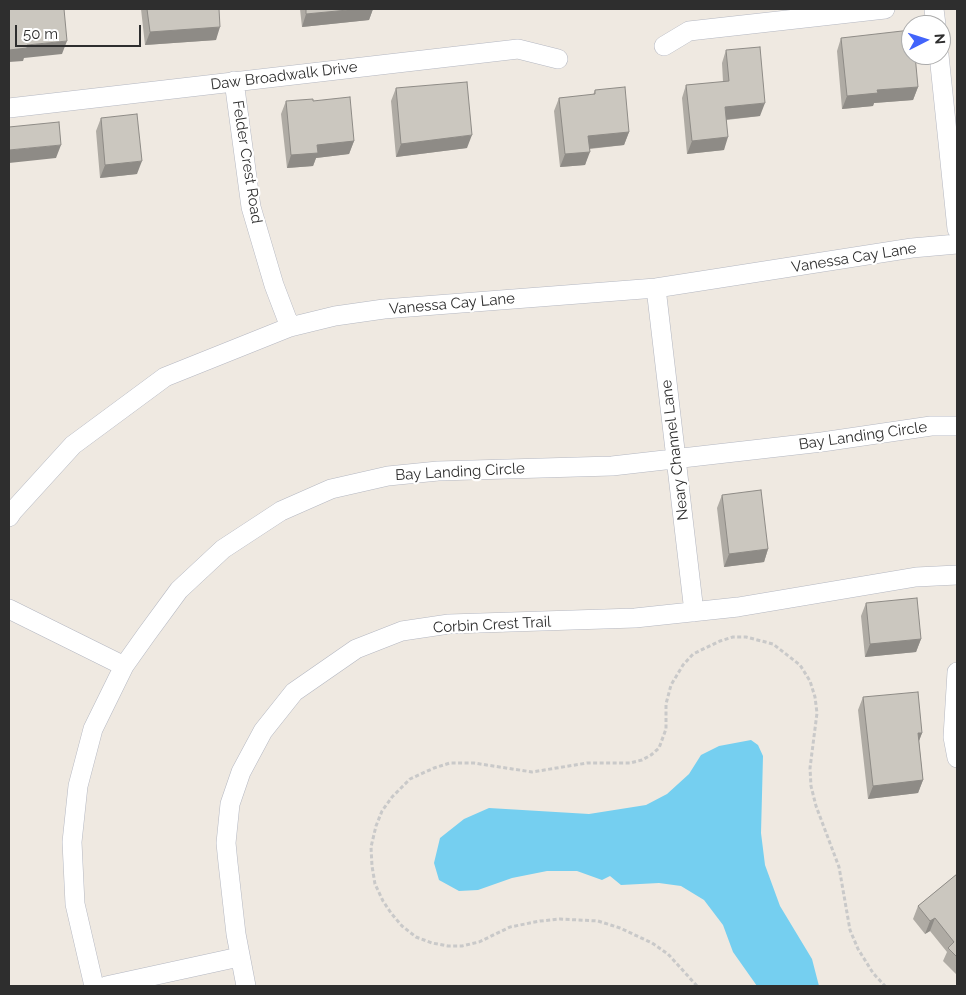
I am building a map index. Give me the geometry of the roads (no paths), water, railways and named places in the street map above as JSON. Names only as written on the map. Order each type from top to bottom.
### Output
[{"type":"street","points":[[664,46],[690,31],[886,9]]},
{"type":"street","name":"Daw Broadwalk Drive","points":[[9,108],[518,49],[558,59]]},
{"type":"street","points":[[940,65],[957,229]]},
{"type":"street","name":"Felder Crest Road","points":[[234,81],[251,207],[274,285],[290,327]]},
{"type":"street","name":"Vanessa Cay Lane","points":[[9,517],[73,445],[165,377],[290,327],[334,316],[384,309],[656,288],[902,250],[957,244]]},
{"type":"street","name":"Neary Channel Lane","points":[[656,288],[694,612]]},
{"type":"street","name":"Bay Landing Circle","points":[[94,986],[75,904],[73,833],[78,786],[93,729],[124,666],[179,590],[223,549],[281,511],[330,489],[388,476],[438,471],[612,466],[822,442],[931,426],[957,426]]},
{"type":"street","name":"Corbin Crest Trail","points":[[246,986],[239,956],[226,843],[230,804],[241,772],[263,731],[294,692],[356,649],[402,631],[450,624],[634,618],[738,608],[916,577],[957,575]]},
{"type":"street","points":[[9,609],[124,666]]},
{"type":"street","points":[[957,672],[954,737],[957,758]]},
{"type":"street","points":[[106,986],[239,956]]},
{"type":"water","points":[[751,740],[758,745],[763,756],[761,833],[765,865],[780,906],[812,959],[819,986],[757,986],[733,952],[723,925],[704,900],[681,886],[659,883],[621,885],[610,876],[602,880],[577,871],[547,871],[512,878],[478,890],[459,891],[439,880],[434,863],[440,838],[464,819],[489,808],[589,814],[646,805],[667,794],[689,774],[701,755],[719,746]]}]
